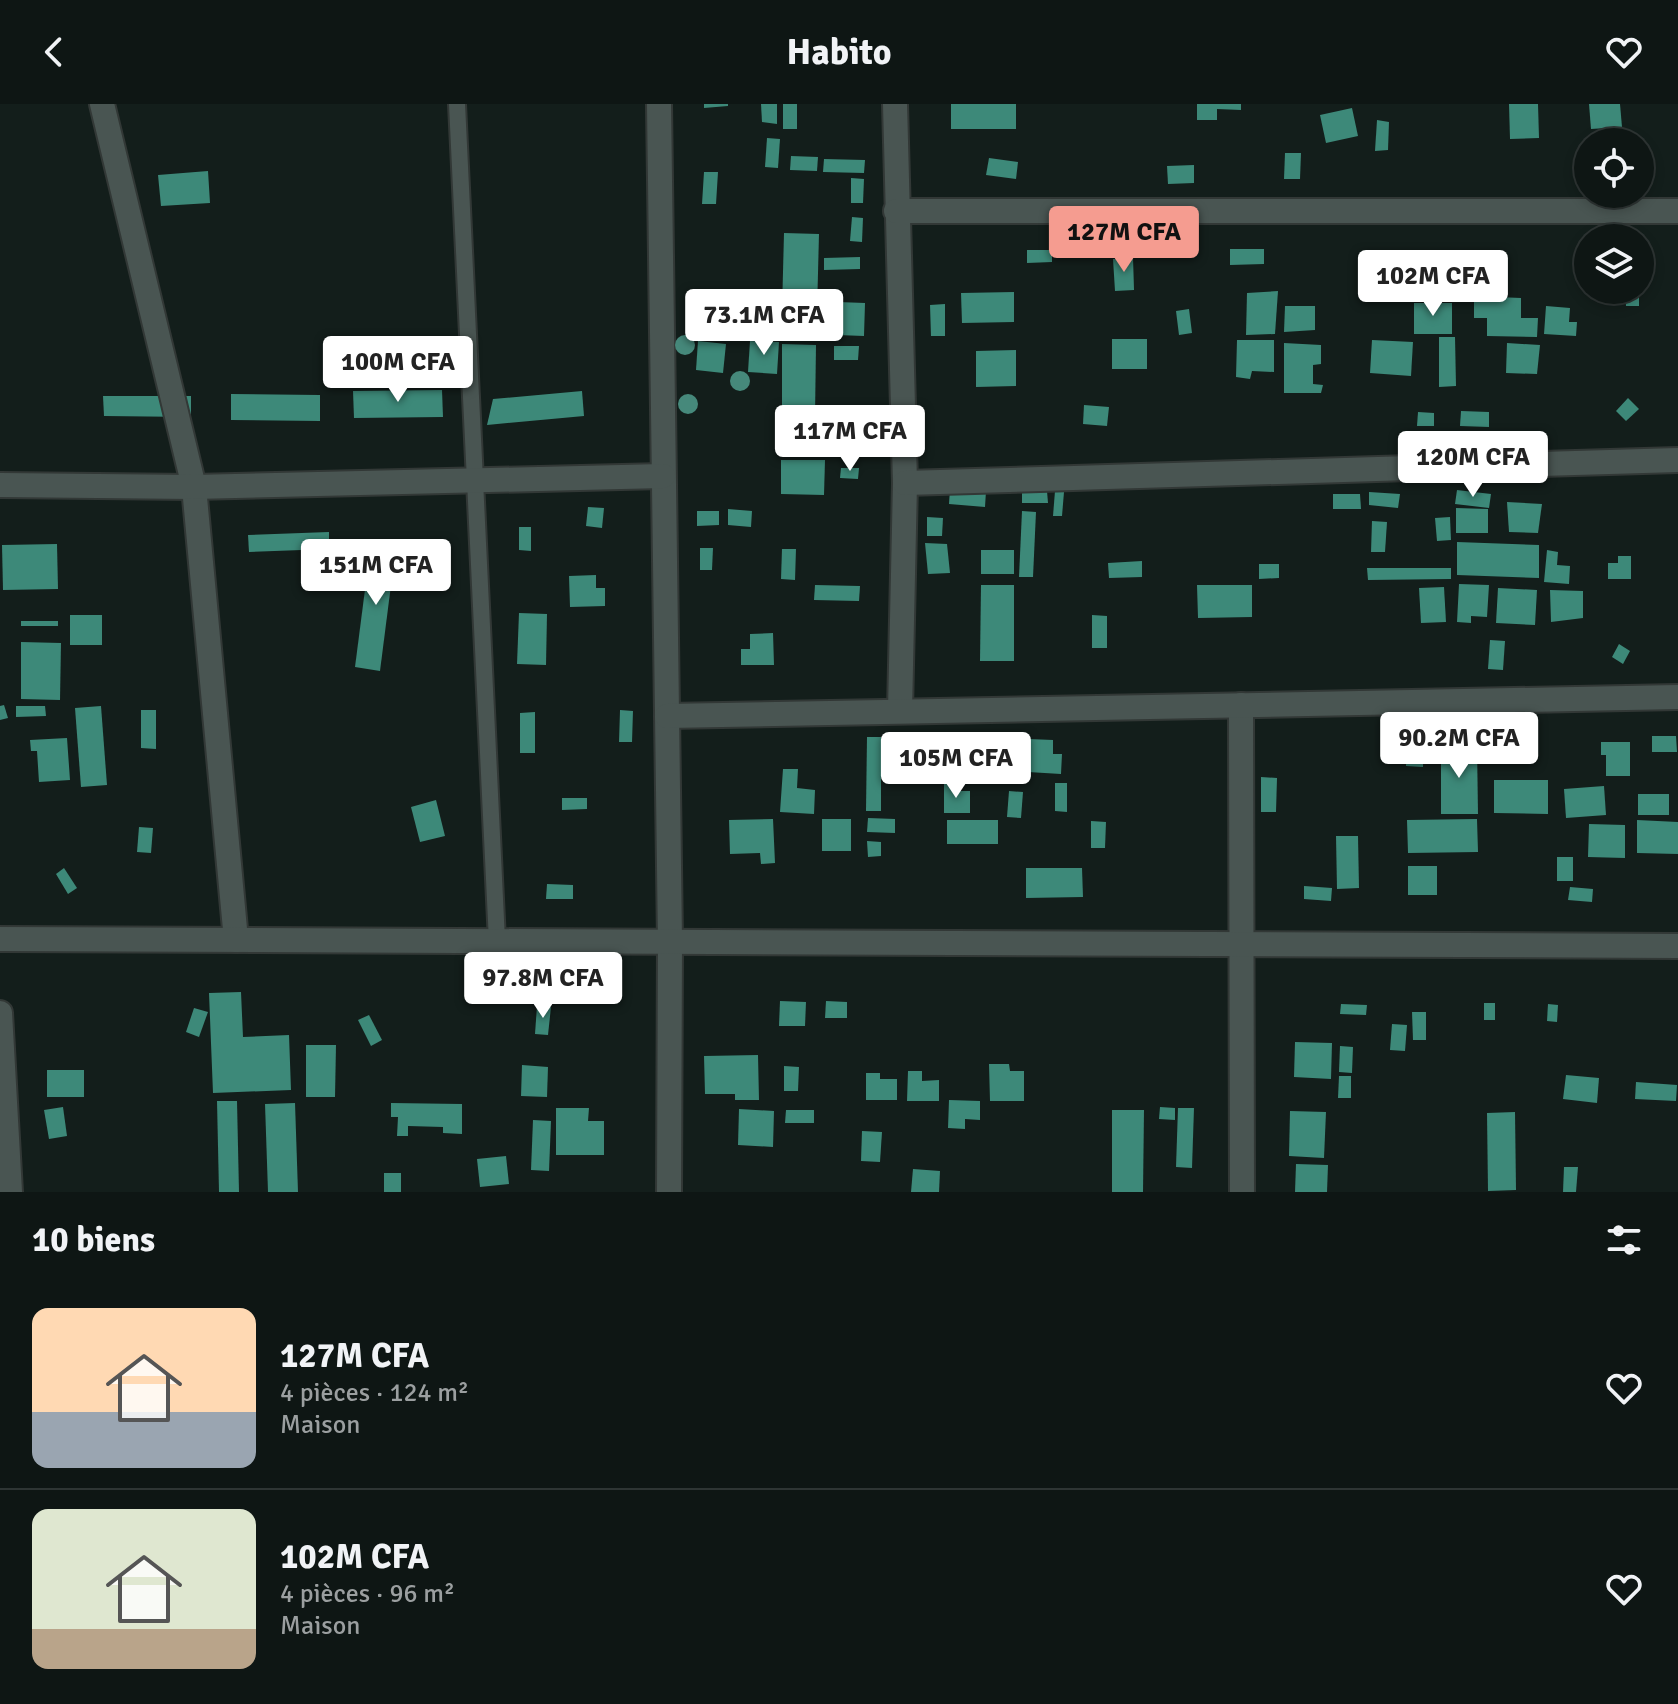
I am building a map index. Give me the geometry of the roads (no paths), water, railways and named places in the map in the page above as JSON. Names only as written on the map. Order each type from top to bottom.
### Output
[{"type":"street","points":[[102,104],[194,487],[236,940]]},
{"type":"street","points":[[659,104],[670,942],[669,1192]]},
{"type":"street","points":[[895,104],[905,483],[900,711]]},
{"type":"street","points":[[896,211],[1678,211]]},
{"type":"street","points":[[905,483],[1678,460]]},
{"type":"street","points":[[0,485],[194,487],[663,476]]},
{"type":"street","points":[[667,716],[1678,697]]},
{"type":"street","points":[[1241,705],[1242,1192]]},
{"type":"street","points":[[0,939],[1678,946]]},
{"type":"street","points":[[0,1013],[10,1192]]},
{"type":"lane","points":[[457,104],[497,941]]}]
